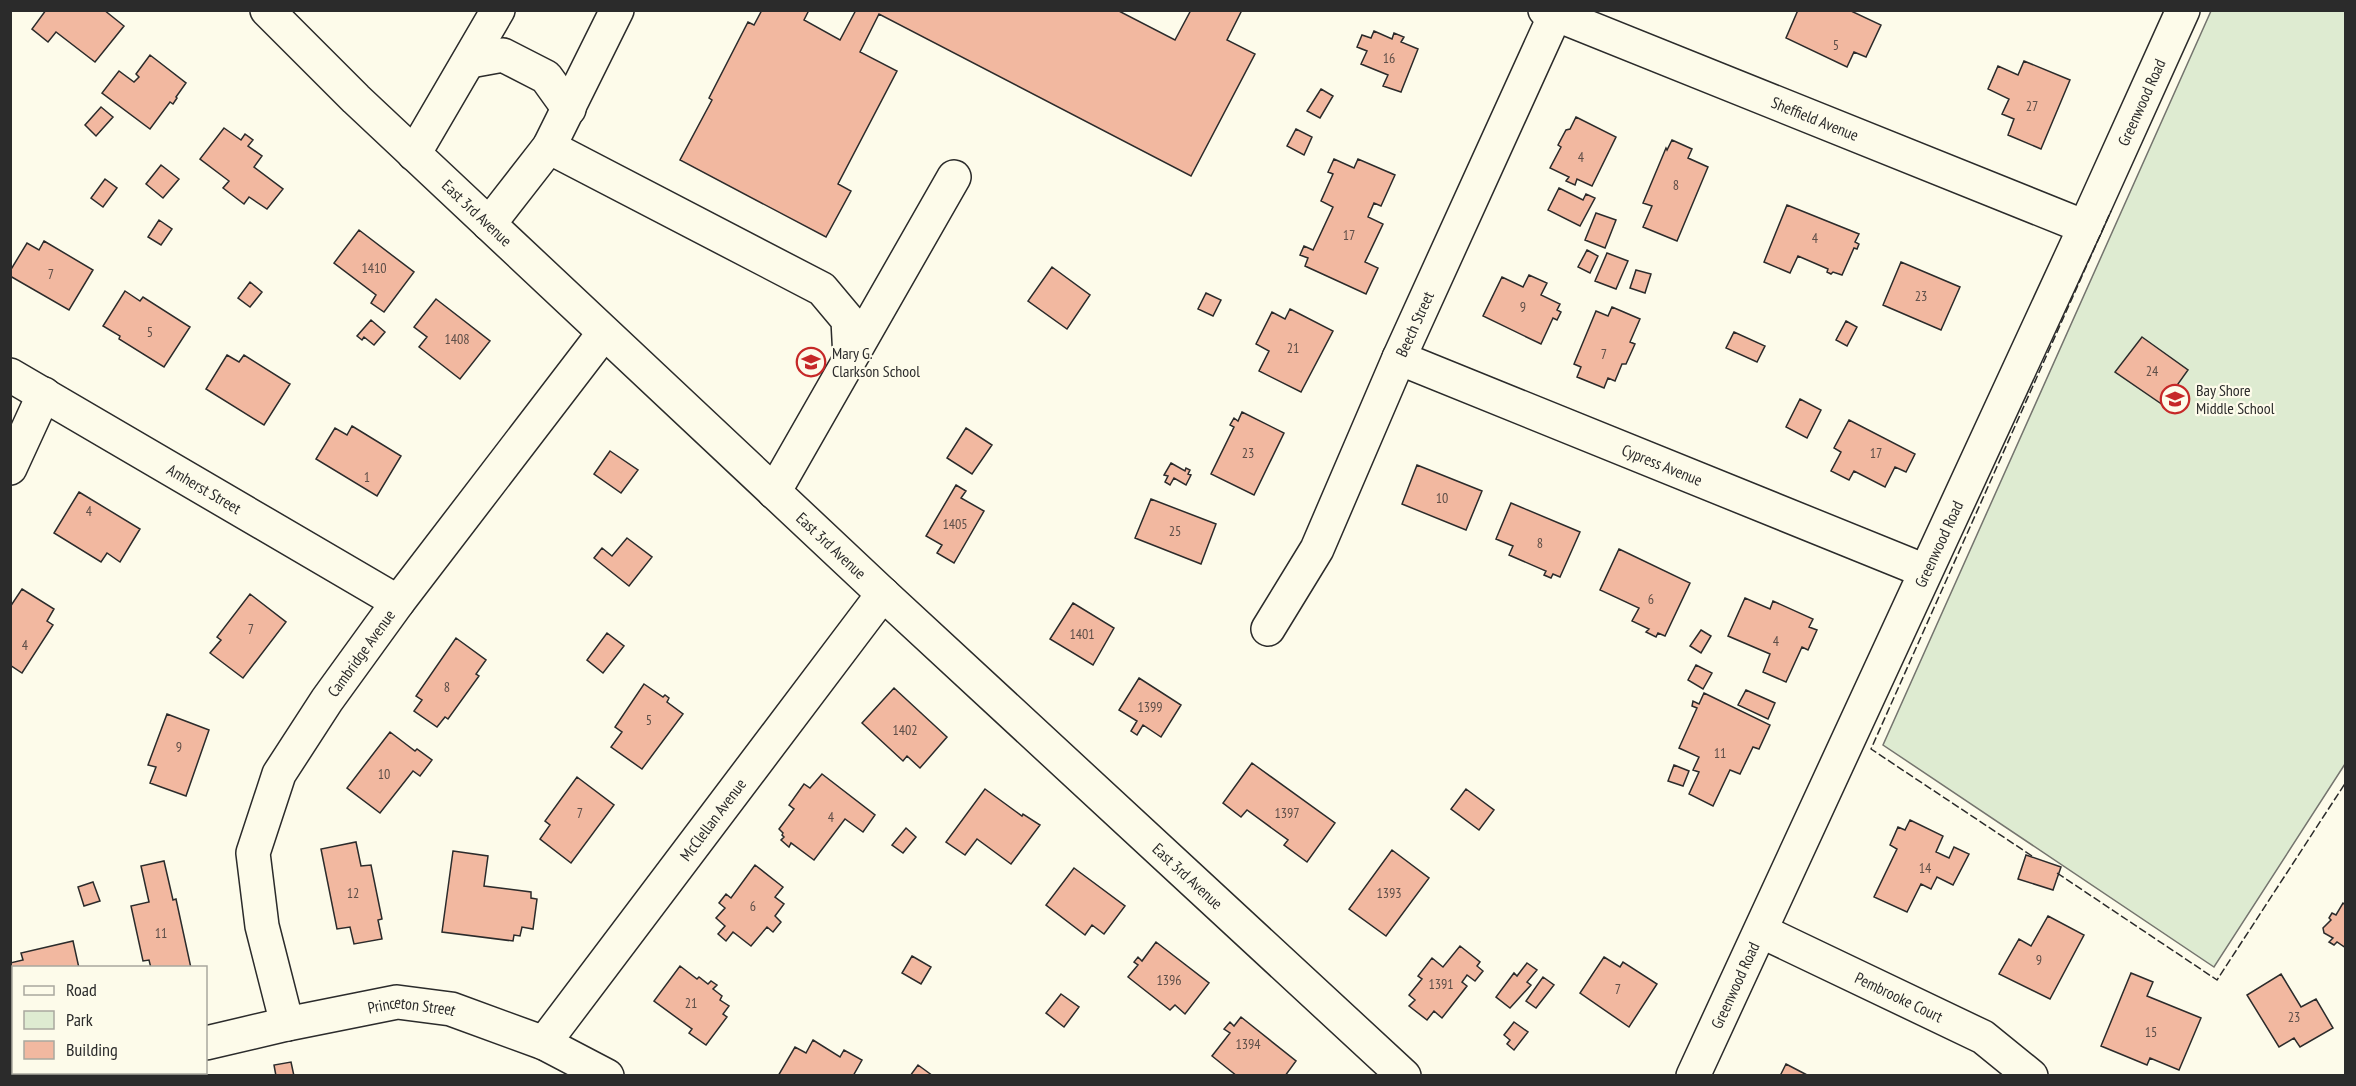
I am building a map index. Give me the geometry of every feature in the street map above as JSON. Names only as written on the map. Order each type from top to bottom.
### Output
[{"type":"street","name":"East 3rd Avenue","points":[[267,10],[414,154],[604,333],[1404,1076]]},
{"type":"street","points":[[414,154],[498,10]]},
{"type":"street","points":[[489,224],[549,147],[617,10]]},
{"type":"street","name":"Greenwood Road","points":[[1693,1076],[2183,10]]},
{"type":"street","name":"Sheffield Avenue","points":[[1550,13],[2085,227]]},
{"type":"street","name":"Beech Street","points":[[1268,629],[1317,549],[1550,13]]},
{"type":"street","points":[[470,61],[503,55],[546,77],[569,109]]},
{"type":"street","points":[[549,147],[822,289],[848,320],[850,358]]},
{"type":"street","points":[[774,492],[954,177]]},
{"type":"street","name":"Cambridge Avenue","points":[[287,1024],[262,926],[253,853],[279,774],[327,700],[398,602],[604,333]]},
{"type":"street","name":"Cypress Avenue","points":[[1399,358],[1925,571]]},
{"type":"street","name":"Amherst Street","points":[[10,375],[398,602]]},
{"type":"street","points":[[10,468],[44,394]]},
{"type":"street","name":"McClellan Avenue","points":[[544,1043],[883,594]]},
{"type":"street","name":"Pembrooke Court","points":[[1761,931],[1983,1037],[2031,1076]]},
{"type":"street","name":"Princeton Street","points":[[207,1043],[397,1002],[451,1009],[544,1043],[607,1076]]},
{"type":"green space","name":"Bay Shore Middle School","points":[[2211,11],[2345,11],[2345,764],[2214,967],[1883,745]]},
{"type":"building","points":[[46,10],[104,10],[124,26],[95,62],[56,32],[48,42],[32,29]]},
{"type":"building","points":[[762,10],[809,10],[804,20],[840,40],[856,10],[1117,10],[1175,40],[1191,10],[1242,10],[1227,40],[1255,54],[1191,176],[879,14],[860,52],[897,71],[838,184],[851,191],[826,237],[680,160],[712,100],[709,98],[748,22],[754,25]]},
{"type":"building","points":[[1798,10],[1849,10],[1881,25],[1866,57],[1854,52],[1847,67],[1786,38]]},
{"type":"building","points":[[1374,31],[1392,39],[1394,33],[1404,37],[1401,42],[1418,49],[1401,92],[1383,86],[1388,75],[1361,64],[1367,51],[1357,47],[1362,35],[1371,38]]},
{"type":"building","points":[[150,55],[186,83],[173,104],[170,102],[150,129],[102,93],[119,71],[134,82],[139,77],[136,74]]},
{"type":"building","points":[[2024,61],[2070,80],[2041,149],[2008,135],[2014,119],[2002,114],[2009,99],[1988,89],[1998,66],[2018,75]]},
{"type":"building","points":[[1321,89],[1333,96],[1320,118],[1307,111]]},
{"type":"building","points":[[101,107],[113,117],[96,136],[85,125]]},
{"type":"building","points":[[1576,117],[1616,137],[1592,186],[1577,179],[1575,185],[1566,181],[1569,177],[1550,168],[1561,147],[1558,145]]},
{"type":"building","points":[[224,128],[241,140],[245,134],[253,140],[248,146],[262,156],[254,167],[283,189],[267,209],[249,197],[244,204],[223,188],[229,181],[200,159]]},
{"type":"building","points":[[1296,129],[1312,137],[1304,155],[1287,146]]},
{"type":"building","points":[[1672,140],[1692,149],[1688,158],[1708,167],[1677,241],[1643,227],[1652,206],[1643,203],[1666,148],[1667,150]]},
{"type":"building","points":[[1334,159],[1354,168],[1358,159],[1395,175],[1381,206],[1374,203],[1368,217],[1383,224],[1365,262],[1378,268],[1366,294],[1305,266],[1308,258],[1300,255],[1304,246],[1313,250],[1333,207],[1321,201],[1333,174],[1328,172]]},
{"type":"building","points":[[161,165],[179,179],[163,198],[146,184]]},
{"type":"building","points":[[105,179],[117,188],[103,207],[91,198]]},
{"type":"building","points":[[1559,188],[1583,200],[1586,194],[1595,198],[1580,226],[1548,210]]},
{"type":"building","points":[[1787,205],[1859,234],[1855,242],[1859,244],[1857,249],[1854,248],[1842,275],[1833,272],[1831,274],[1827,272],[1828,269],[1798,256],[1790,273],[1764,262]]},
{"type":"building","points":[[1596,213],[1616,220],[1605,248],[1585,240]]},
{"type":"building","points":[[159,220],[172,229],[161,245],[148,237]]},
{"type":"building","points":[[359,230],[414,272],[384,312],[371,303],[376,295],[334,263]]},
{"type":"building","points":[[44,241],[93,270],[69,310],[10,276],[10,271],[27,243],[39,250]]},
{"type":"building","points":[[1587,250],[1598,256],[1590,273],[1578,267]]},
{"type":"building","points":[[1607,253],[1628,261],[1616,289],[1595,281]]},
{"type":"building","points":[[1901,262],[1960,287],[1941,330],[1883,305]]},
{"type":"building","points":[[1052,267],[1090,295],[1067,329],[1028,301]]},
{"type":"building","points":[[1636,270],[1651,274],[1645,293],[1630,288]]},
{"type":"building","points":[[1529,275],[1547,283],[1541,295],[1560,304],[1557,310],[1561,312],[1557,320],[1553,318],[1541,344],[1483,316],[1502,277],[1523,287]]},
{"type":"building","points":[[250,282],[262,292],[250,307],[238,298]]},
{"type":"building","points":[[125,291],[140,301],[143,297],[190,327],[164,367],[119,339],[120,336],[103,326]]},
{"type":"building","points":[[1206,293],[1221,300],[1213,316],[1198,309]]},
{"type":"building","points":[[436,299],[490,341],[460,379],[419,347],[427,337],[414,327]]},
{"type":"building","points":[[1612,307],[1640,319],[1630,342],[1635,344],[1626,364],[1622,364],[1615,381],[1608,378],[1604,388],[1577,377],[1581,367],[1574,364],[1596,311],[1608,316]]},
{"type":"building","points":[[1290,309],[1333,331],[1301,392],[1259,371],[1269,351],[1256,344],[1272,312],[1285,319]]},
{"type":"building","points":[[371,320],[385,332],[374,345],[364,337],[362,340],[357,336]]},
{"type":"building","points":[[1846,321],[1857,327],[1847,346],[1836,340]]},
{"type":"building","points":[[1734,332],[1765,346],[1757,362],[1726,348]]},
{"type":"building","points":[[2142,337],[2188,370],[2163,405],[2115,372]]},
{"type":"building","points":[[227,355],[239,362],[244,355],[290,384],[264,425],[206,389]]},
{"type":"building","points":[[1800,399],[1821,410],[1807,438],[1786,427]]},
{"type":"building","points":[[1242,412],[1284,433],[1254,495],[1211,474],[1234,427],[1230,425],[1234,418],[1238,421]]},
{"type":"building","points":[[1849,420],[1915,454],[1906,472],[1895,467],[1885,487],[1854,471],[1849,480],[1831,471],[1841,452],[1834,448]]},
{"type":"building","points":[[352,426],[401,456],[377,496],[316,459],[335,428],[347,435]]},
{"type":"building","points":[[966,428],[992,445],[972,474],[947,458]]},
{"type":"building","points":[[610,451],[638,470],[621,493],[594,474]]},
{"type":"building","points":[[1171,463],[1185,471],[1186,468],[1190,470],[1188,474],[1191,475],[1186,485],[1174,478],[1170,485],[1165,482],[1168,476],[1164,475]]},
{"type":"building","points":[[1417,465],[1482,491],[1466,530],[1402,504]]},
{"type":"building","points":[[956,485],[966,491],[961,498],[984,511],[954,563],[937,553],[942,545],[926,536]]},
{"type":"building","points":[[79,492],[140,529],[120,562],[107,553],[101,562],[54,533]]},
{"type":"building","points":[[1151,499],[1216,524],[1201,564],[1135,538]]},
{"type":"building","points":[[1511,503],[1580,532],[1560,577],[1553,574],[1551,578],[1544,575],[1546,571],[1509,555],[1513,546],[1496,539]]},
{"type":"building","points":[[627,538],[652,557],[629,586],[594,558],[602,548],[612,556]]},
{"type":"building","points":[[1619,549],[1690,583],[1665,636],[1658,633],[1656,637],[1646,632],[1649,629],[1632,621],[1639,608],[1600,590]]},
{"type":"building","points":[[22,589],[54,609],[47,621],[53,625],[22,673],[10,665],[10,607]]},
{"type":"building","points":[[250,594],[286,622],[243,678],[210,653],[221,640],[217,637]]},
{"type":"building","points":[[1745,598],[1770,609],[1773,601],[1813,619],[1809,627],[1817,630],[1808,650],[1802,647],[1786,682],[1763,672],[1770,654],[1728,636]]},
{"type":"building","points":[[1073,603],[1114,628],[1093,665],[1050,639]]},
{"type":"building","points":[[1701,630],[1711,636],[1701,653],[1690,646]]},
{"type":"building","points":[[607,633],[624,646],[603,673],[587,660]]},
{"type":"building","points":[[456,638],[486,660],[476,674],[479,676],[448,719],[445,717],[437,727],[414,711],[422,700],[416,696]]},
{"type":"building","points":[[1696,665],[1712,673],[1703,689],[1688,680]]},
{"type":"building","points":[[1139,678],[1181,705],[1161,737],[1143,725],[1137,735],[1131,731],[1137,721],[1119,710]]},
{"type":"building","points":[[644,684],[663,697],[665,695],[669,698],[667,702],[683,714],[642,769],[611,747],[622,732],[615,727]]},
{"type":"building","points":[[894,688],[947,737],[920,768],[907,756],[903,761],[862,723]]},
{"type":"building","points":[[1746,690],[1775,703],[1768,719],[1738,705]]},
{"type":"building","points":[[1704,693],[1770,725],[1759,749],[1753,747],[1740,774],[1730,770],[1713,806],[1689,794],[1699,772],[1693,770],[1699,757],[1679,748],[1697,708],[1692,706],[1693,701],[1699,704]]},
{"type":"building","points":[[167,714],[209,730],[186,796],[150,783],[156,767],[148,765]]},
{"type":"building","points":[[390,732],[415,751],[417,749],[432,760],[420,776],[413,771],[380,813],[347,788]]},
{"type":"building","points":[[1252,763],[1335,823],[1307,862],[1284,845],[1288,840],[1247,810],[1241,817],[1223,803]]},
{"type":"building","points":[[1674,765],[1689,771],[1683,786],[1668,781]]},
{"type":"building","points":[[822,774],[875,815],[863,832],[845,819],[814,860],[791,843],[789,847],[781,840],[784,837],[779,829],[794,809],[789,805],[804,784],[810,788]]},
{"type":"building","points":[[577,777],[614,805],[571,863],[540,839],[550,825],[545,821]]},
{"type":"building","points":[[985,789],[1022,816],[1023,814],[1040,825],[1011,864],[977,839],[965,855],[946,842]]},
{"type":"building","points":[[1466,789],[1494,810],[1479,830],[1451,809]]},
{"type":"building","points":[[1910,820],[1943,836],[1936,852],[1949,858],[1954,847],[1969,854],[1953,885],[1937,877],[1931,889],[1921,884],[1907,912],[1874,897],[1897,849],[1890,845],[1898,827],[1905,830]]},
{"type":"building","points":[[906,828],[916,837],[903,853],[892,845]]},
{"type":"building","points":[[356,842],[361,866],[371,865],[382,919],[378,920],[382,939],[354,944],[350,927],[337,929],[321,849]]},
{"type":"building","points":[[1392,850],[1429,878],[1386,936],[1349,909]]},
{"type":"building","points":[[453,851],[488,856],[484,886],[531,892],[531,898],[537,899],[533,929],[522,927],[520,936],[514,935],[513,941],[442,932]]},
{"type":"building","points":[[2026,855],[2061,867],[2053,890],[2018,879]]},
{"type":"building","points":[[164,861],[173,900],[176,899],[191,966],[150,966],[149,960],[143,961],[131,906],[149,902],[141,866]]},
{"type":"building","points":[[755,865],[783,887],[775,897],[784,904],[775,916],[781,922],[773,932],[767,927],[751,946],[733,932],[726,941],[718,934],[725,926],[716,918],[725,908],[719,903],[726,894],[731,898]]},
{"type":"building","points":[[1074,868],[1125,906],[1104,934],[1092,925],[1085,935],[1046,905]]},
{"type":"building","points":[[93,882],[100,901],[84,906],[78,887]]},
{"type":"building","points":[[2343,903],[2346,905],[2346,948],[2337,942],[2334,945],[2329,942],[2333,938],[2324,933],[2323,928],[2331,920],[2329,918],[2332,913],[2336,915]]},
{"type":"building","points":[[2048,916],[2084,935],[2050,999],[1999,974],[2019,939],[2031,946]]},
{"type":"building","points":[[73,941],[79,966],[12,966],[12,990],[10,963],[23,960],[21,953]]},
{"type":"building","points":[[1156,942],[1209,983],[1185,1014],[1175,1005],[1170,1010],[1128,977],[1138,965],[1134,962],[1138,957],[1142,961]]},
{"type":"building","points":[[1460,946],[1480,962],[1477,966],[1483,971],[1475,981],[1467,975],[1462,982],[1467,986],[1442,1018],[1434,1011],[1427,1020],[1409,1006],[1415,1000],[1409,995],[1422,979],[1418,976],[1432,958],[1443,967]]},
{"type":"building","points":[[912,956],[931,967],[921,984],[902,973]]},
{"type":"building","points":[[1604,957],[1620,967],[1623,962],[1657,984],[1629,1027],[1580,993]]},
{"type":"building","points":[[1527,963],[1537,970],[1527,982],[1531,985],[1510,1008],[1496,997],[1514,973],[1517,976]]},
{"type":"building","points":[[680,966],[697,979],[699,977],[708,984],[711,981],[717,985],[713,989],[722,996],[720,1000],[729,1006],[723,1014],[727,1017],[706,1045],[689,1033],[692,1029],[654,1001]]},
{"type":"building","points":[[2131,973],[2153,982],[2147,996],[2201,1018],[2179,1070],[2150,1058],[2147,1065],[2101,1046]]},
{"type":"building","points":[[2281,974],[2301,1007],[2316,999],[2333,1028],[2300,1047],[2294,1038],[2279,1047],[2247,995]]},
{"type":"building","points":[[1543,977],[1554,985],[1536,1008],[1526,1001]]},
{"type":"building","points":[[1061,994],[1079,1007],[1064,1027],[1046,1013]]},
{"type":"building","points":[[1241,1017],[1296,1061],[1285,1076],[1237,1076],[1212,1056],[1230,1033],[1224,1029],[1230,1022],[1234,1026]]},
{"type":"building","points":[[1514,1022],[1528,1032],[1514,1050],[1507,1044],[1510,1040],[1504,1035]]},
{"type":"building","points":[[813,1040],[840,1057],[844,1050],[862,1060],[853,1076],[778,1076],[795,1047],[806,1053]]},
{"type":"building","points":[[291,1062],[294,1076],[276,1076],[274,1065]]},
{"type":"building","points":[[1786,1064],[1809,1076],[1780,1076]]},
{"type":"building","points":[[918,1065],[933,1076],[910,1076]]},
{"type":"fence","points":[[2032,856],[1871,749],[2111,211]]},
{"type":"fence","points":[[2057,873],[2217,980],[2346,782]]},
{"type":"place","name":"Mary G. Clarkson School","points":[[811,362]]},
{"type":"place","name":"Bay Shore Middle School","points":[[2175,399]]}]
